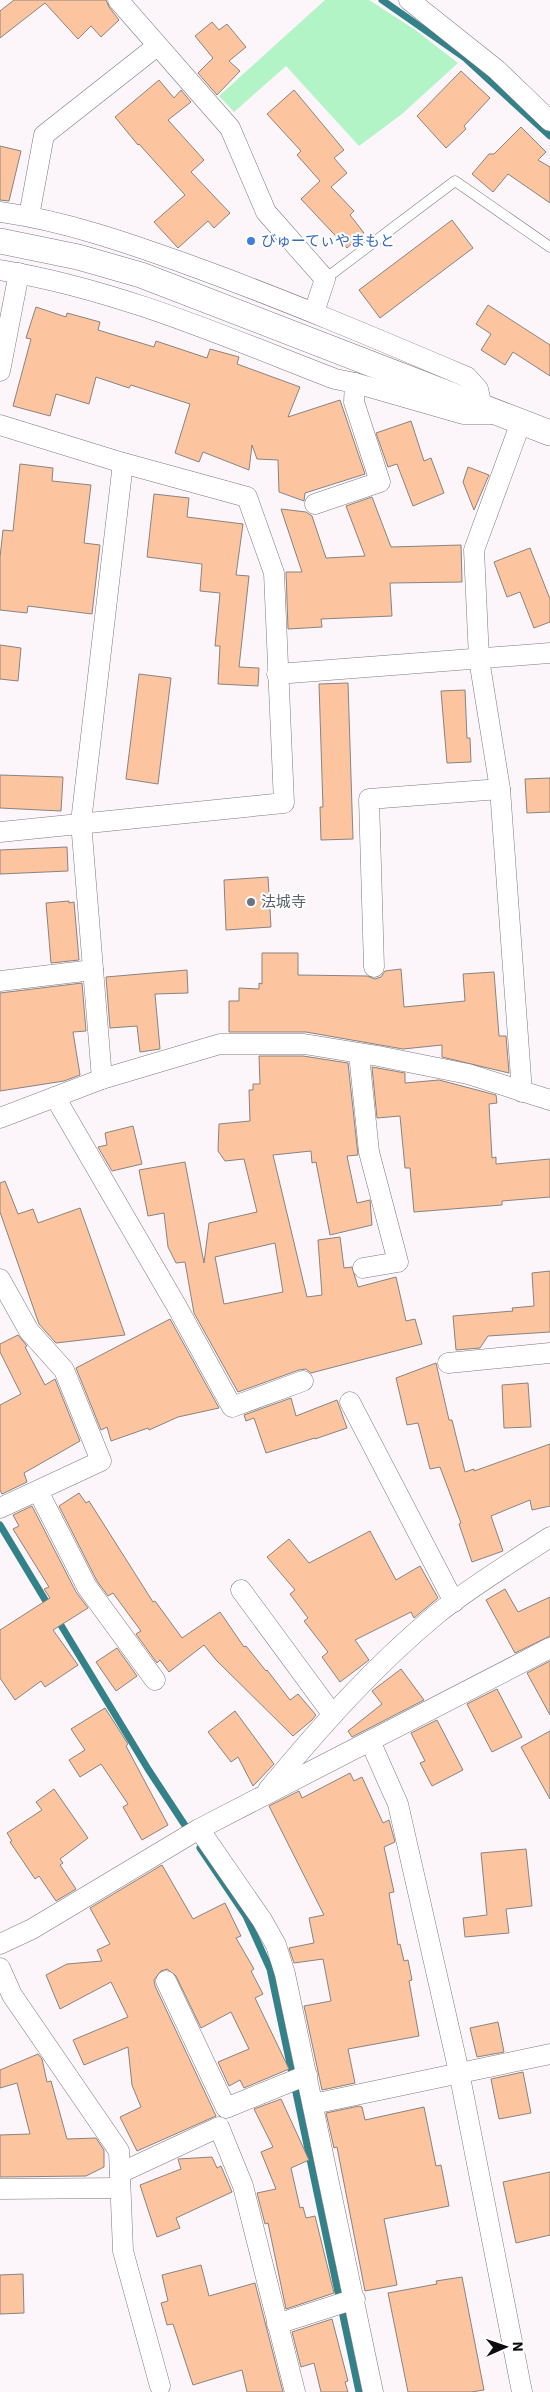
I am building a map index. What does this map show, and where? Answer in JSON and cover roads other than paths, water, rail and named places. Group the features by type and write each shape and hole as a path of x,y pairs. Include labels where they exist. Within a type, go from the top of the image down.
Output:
{"street":[{"path":"118,0 230,128 266,212 325,279 314,312"},
{"path":"409,0 497,70 550,121"},
{"path":"29,216 44,135 157,46"},
{"path":"0,212 29,216 136,246 314,312 467,377 501,414"},
{"path":"0,241 78,257 141,275 550,434"},
{"path":"0,371 9,272 75,286 147,308 335,379 463,414 501,414"},
{"path":"315,504 380,482 354,402 355,383"},
{"path":"501,414 474,550 479,659 500,789 522,1092"},
{"path":"0,425 123,463 248,497 274,573 284,803 80,822 0,832"},
{"path":"102,1078 80,822 123,463"},
{"path":"277,674 550,653"},
{"path":"374,967 369,798 500,789"},
{"path":"0,980 93,970"},
{"path":"0,1118 102,1078 220,1044 304,1044 468,1074 550,1100"},
{"path":"359,1054 369,1152 398,1262 363,1268"},
{"path":"55,1097 176,1305 232,1407 303,1381"},
{"path":"0,1279 29,1331 64,1370 100,1461 0,1508"},
{"path":"448,1363 550,1353"},
{"path":"350,1402 454,1602"},
{"path":"38,1491 87,1587 155,1680"},
{"path":"262,1797 364,1682 438,1614 550,1537"},
{"path":"241,1590 333,1715"},
{"path":"0,1944 32,1929 193,1833 550,1648"},
{"path":"370,1742 398,1804 459,2072 522,2392"},
{"path":"193,1833 262,1920 276,1945 285,1974 307,2075 373,2392"},
{"path":"0,1968 12,1995 119,2151 123,2251 160,2386"},
{"path":"166,1981 226,2108 307,2075"},
{"path":"313,2104 550,2054"},
{"path":"0,2189 120,2180 219,2127 243,2186 294,2392"},
{"path":"277,2324 355,2299"}],"lane":[{"path":"325,279 455,182 550,247"}],"waterway":[{"path":"382,0 465,58 550,136"},
{"path":"0,1525 50,1608"},
{"path":"56,1617 148,1769 190,1833"},
{"path":"200,1848 246,1916 270,1969 359,2392"}],"place":[{"name":"びゅーてぃやまもと","path":"251,241"},
{"name":"法城寺","path":"251,902"}]}
